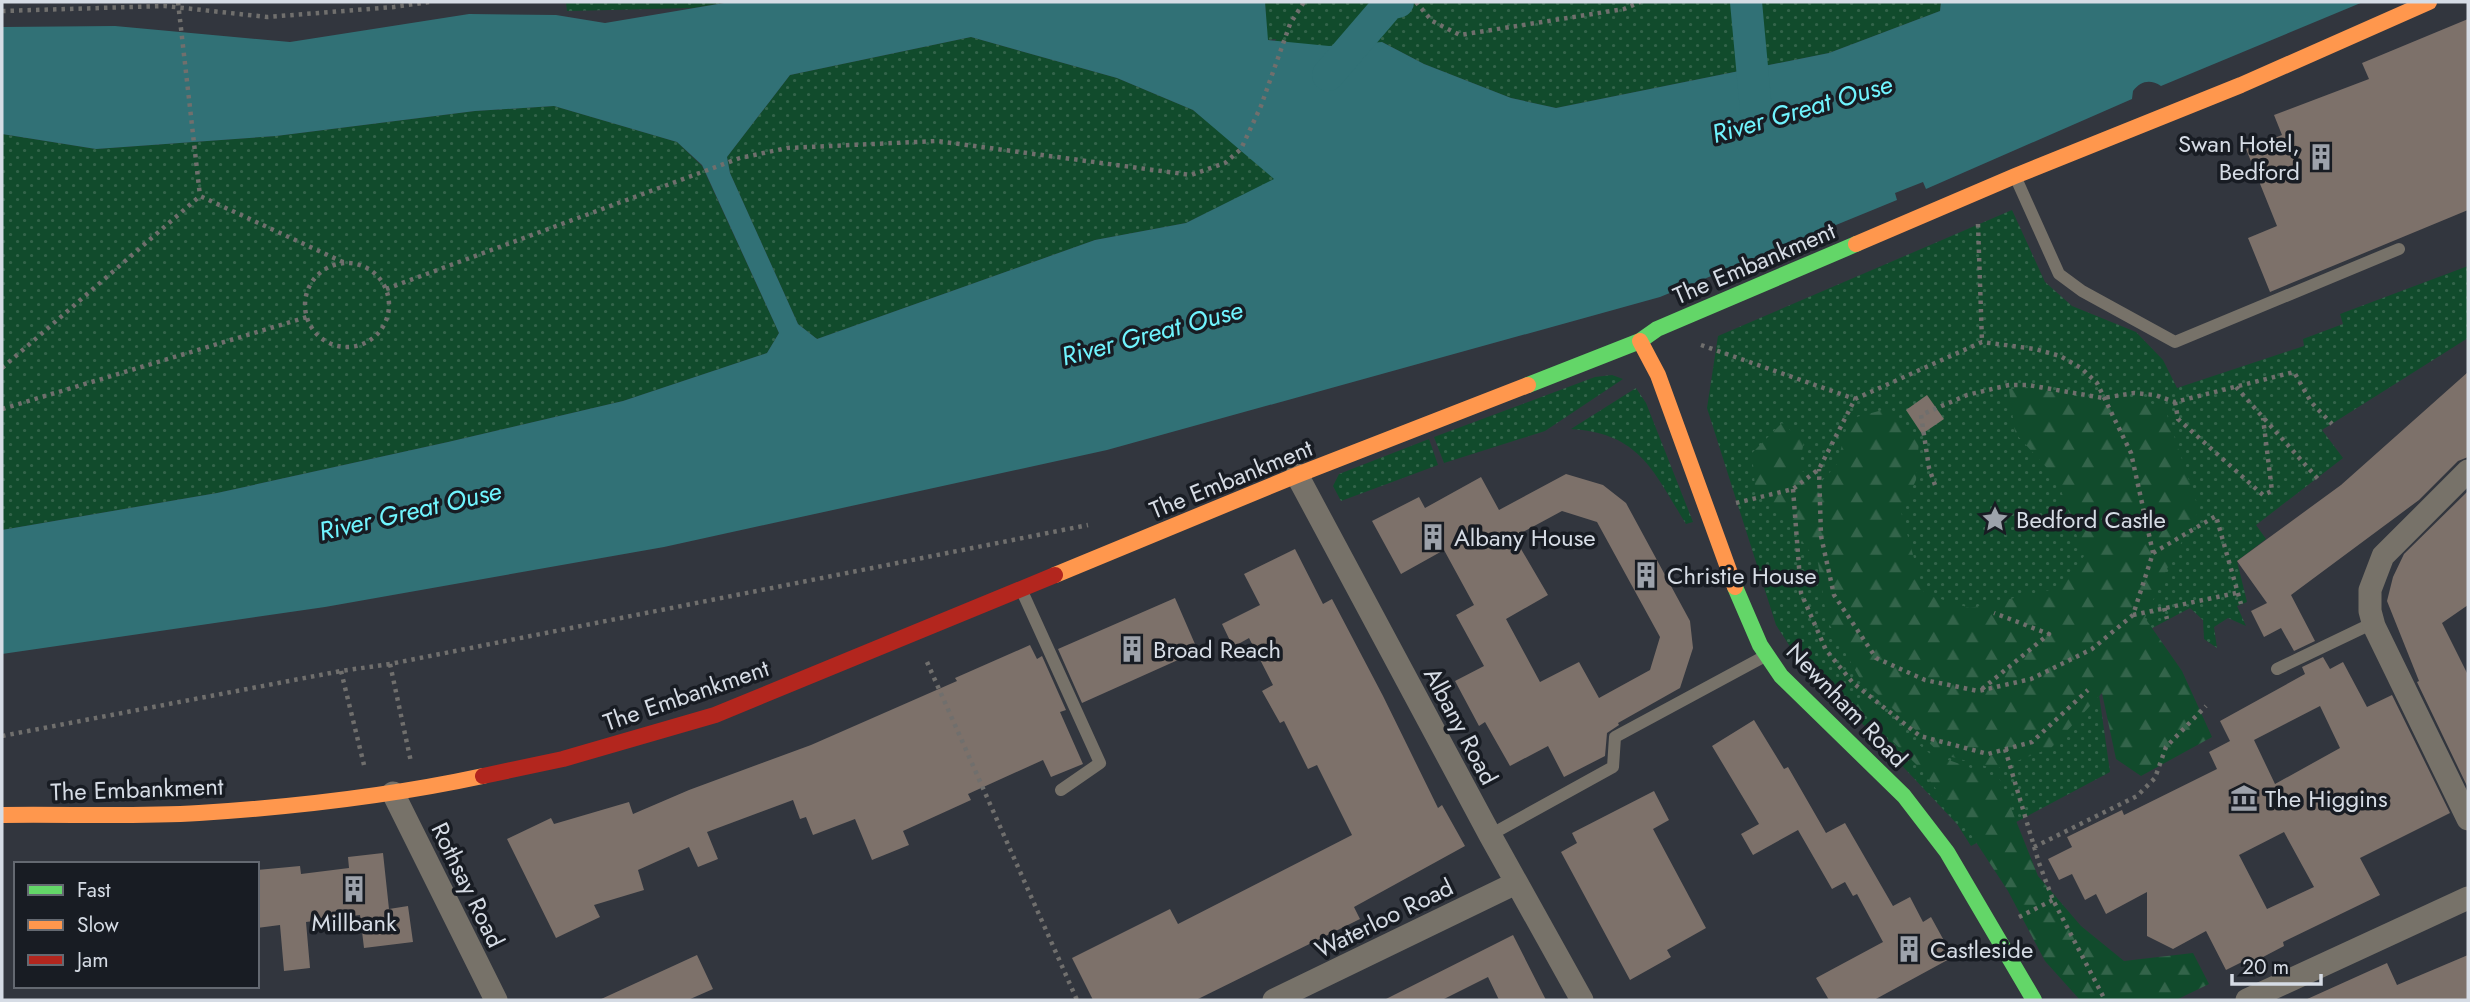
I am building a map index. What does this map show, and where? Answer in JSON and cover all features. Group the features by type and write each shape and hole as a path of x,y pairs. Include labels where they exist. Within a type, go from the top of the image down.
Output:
{"street":[{"name":"The Embankment","path":"2,815 198,813 382,795 563,759 715,715 1297,475 1640,341 1657,329 2015,176 2241,85 2429,2"},
{"name":"Newnham Road","path":"1640,341 1658,375 1743,608 1767,655 1781,676 1904,796 1947,852 2034,1000"},
{"path":"2468,471 2383,556 2370,590 2373,623 2468,819"},
{"name":"Albany Road","path":"1297,475 1516,883 1582,1000"},
{"name":"Rothsay Road","path":"382,795 496,1000"},
{"name":"Waterloo Road","path":"1274,1000 1516,883"},
{"path":"2247,1000 2465,896"}],"lane":[{"path":"2015,176 2059,274 2082,291 2175,342 2399,249"},
{"path":"1021,589 1100,763 1061,790"},
{"path":"2277,669 2373,623"},
{"path":"1490,835 1613,767 1615,737 1767,655"}],"path":[{"path":"2,11 178,4 267,17 429,2"},
{"path":"386,289 740,158 787,148 937,141 1191,175 1226,163 1241,149 1261,106 1290,24 1304,2"},
{"path":"1416,2 1432,21 1460,35 1625,9 1640,2"},
{"path":"178,4 200,196"},
{"path":"200,196 345,263 369,270 379,278 386,289 389,302 382,328 373,338 361,345 348,347 334,345 322,339 313,330 305,305 307,292 321,272 345,263"},
{"path":"2,368 200,196"},
{"path":"1967,197 1979,226 1982,342"},
{"path":"2,409 307,317"},
{"path":"1708,510 1793,489 1819,469 1855,399 1982,342 2035,349 2060,356 2081,368 2097,383 2131,453 2153,553 2133,615"},
{"path":"1697,343 1855,399"},
{"path":"1935,485 1929,468 1921,415 1967,395 2009,385 2028,385 2103,398 2134,393 2155,394 2175,402 2294,372 2311,402 2332,424"},
{"path":"2236,387 2318,479"},
{"path":"2175,402 2178,419 2263,495 2272,491 2263,418"},
{"path":"1819,469 1821,537 1833,595 1876,658 1924,680 1978,691 2031,679 2092,649 2133,615 2236,593"},
{"path":"1793,489 1801,593 1826,650 1853,682 1920,736 1988,754 2032,742 2088,690"},
{"path":"2153,553 2217,516 2241,604"},
{"path":"2,736 390,664 1101,522 1114,552"},
{"path":"2164,608 2168,619"},
{"path":"1978,691 2049,634 1994,613"},
{"path":"915,633 1077,1000"},
{"path":"390,664 417,790"},
{"path":"341,671 382,795"},
{"path":"2034,847 2137,796 2155,778 2166,747 2206,706"},
{"path":"2005,749 2053,900 2105,1000"}],"green space":[{"path":"566,2 730,2 693,8 567,11"},
{"path":"1265,2 1941,2 1940,11 1829,53 1556,108 1511,98 1424,64 1382,42 1275,179 1186,223 1095,240 817,339 798,324 730,173 727,157 790,75 971,37 1117,78 1193,110 1233,142 1276,39 1267,40"},
{"path":"554,106 677,142 702,166 779,333 767,353 623,401 448,442 217,493 2,530 2,134 96,149 276,136 475,111"},
{"path":"2012,210 2045,282 2072,306 2136,332 2163,360 2177,388 2304,346 2303,339 2343,324 2340,314 2468,266 2468,338 2322,430 2343,458 2256,525 2266,539 2237,561 2247,602 2237,606 2246,626 2228,618 2214,627 2217,648 2204,639 2203,620 2190,608 2094,659 2110,772 1971,846 1957,824 1791,648 1776,625 1707,408 1718,336"},
{"path":"1612,375 1623,379 1545,431 1444,463 1434,437 1595,377"},
{"path":"1636,388 1646,403 1693,522 1686,524 1654,472 1629,447 1614,438 1571,429"},
{"path":"2031,388 2098,400 2137,398 2165,409 2199,510 2167,569 2145,618 2182,671 2212,737 2141,776 2116,759 2102,693 2051,748 1996,769 1941,754 1859,677 1827,620 1818,563 1779,509 1755,486 1752,453 1782,423 1804,442 1798,469 1822,481 1837,464 1849,419 1890,408 1919,440 1916,480 1901,512 1924,594 1970,608 2059,588 2084,556 2057,479 2015,433 2009,389"},
{"path":"1429,439 1438,465 1341,501 1333,486 1339,474"},
{"path":"1863,698 1929,753 1999,778 2038,876 2081,926 2124,961 2193,953 2209,984 2176,1000 2080,1000 2045,961 2008,891 1970,833 1919,767 1856,706"}],"water":[{"name":"River Great Ouse","path":"730,2 1265,2 1268,40 1329,46 1382,42 1424,64 1511,98 1556,108 1829,53 1940,11 1941,2 2363,2 2161,86 2153,82 2142,83 2133,91 2132,99 1926,189 1923,182 1895,193 1897,200 1660,297 1107,450 664,547 325,607 2,654 2,530 217,493 623,401 767,353 779,333 702,165 677,142 554,106 475,111 276,136 96,149 2,134 2,27 115,26 290,42 469,14 556,15 605,23","holes":["971,37 1117,78 1193,110 1274,179 1186,223 1095,240 817,339 798,324 730,173 727,157 790,75"]}],"building":[{"name":"Swan Hotel, Bedford","path":"2468,19 2468,210 2270,292 2248,238 2277,226 2246,149 2282,135 2274,115 2369,79 2362,63"},
{"path":"2468,372 2468,457 2458,461 2419,500 2291,595 2315,641 2294,651 2281,628 2264,637 2251,611 2267,603 2237,561 2341,485"},
{"path":"1927,395 1944,419 1922,434 1906,410"},
{"path":"1566,474 1603,485 1626,503 1690,621 1693,648 1680,688 1618,723 1619,725 1607,733 1605,756 1564,777 1548,746 1510,766 1485,722 1479,726 1455,681 1484,666 1456,615 1474,605 1444,550 1401,574 1372,521 1419,497 1425,508 1481,477 1499,510","holes":["1562,511 1597,522 1660,637 1650,670 1599,698 1579,662 1540,682 1506,619 1548,595 1514,537"]},
{"path":"2468,491 2468,605 2442,623 2468,675 2468,788 2417,682 2419,681 2387,601 2393,577 2404,554"},
{"path":"1295,549 1323,604 1332,599 1438,808 1442,805 1465,846 1354,907 1360,919 1196,1000 1093,1000 1072,958 1170,909 1178,924 1352,835 1317,765 1308,769 1284,721 1280,723 1262,691 1273,685 1249,638 1233,647 1222,624 1260,605 1244,574"},
{"name":"Broad Reach","path":"1175,598 1198,651 1082,703 1058,649"},
{"path":"1030,645 1037,659 1042,656 1066,710 1060,712 1083,764 1051,777 1043,760 968,794 971,800 903,831 909,845 872,860 855,819 813,835 806,817 800,819 793,800 707,832 718,859 698,867 689,847 638,870 644,890 594,905 600,917 556,938 507,839 551,818 554,824 629,802 633,814 689,790 811,745 957,681 955,678"},
{"path":"2323,657 2330,669 2343,662 2367,707 2392,695 2450,813 2360,858 2380,895 2283,942 2284,946 2244,967 2242,962 2226,970 2206,931 2173,949 2147,936 2147,892 2106,914 2096,894 2085,900 2072,874 2059,880 2048,859 2072,847 2067,837 2122,810 2124,815 2217,769 2209,752 2230,741 2220,721 2305,674 2302,667","holes":["2320,706 2340,748 2275,784 2254,740","2284,832 2314,887 2267,909 2239,855"]},
{"path":"1754,720 1784,769 1788,767 1826,833 1845,823 1893,906 1910,897 1923,922 1931,917 1953,957 1874,1000 1829,1000 1816,978 1883,942 1857,894 1853,896 1845,882 1832,889 1798,830 1753,855 1741,834 1759,824 1712,746"},
{"path":"1654,791 1669,820 1653,829 1706,928 1667,950 1671,957 1630,980 1561,852 1577,843 1572,833"},
{"path":"383,853 389,909 408,906 413,942 364,948 360,915 306,922 310,968 284,971 280,925 259,928 259,870 300,866 301,874 349,868 348,857"},
{"path":"1513,935 1546,1000 1499,1000 1488,977 1442,1000 1384,1000"},
{"path":"697,955 713,989 688,1000 599,1000"},
{"path":"2468,955 2468,1000 2305,1000 2387,963 2397,985"}],"waterway":[{"path":"1328,75 1389,4 1398,2"},
{"name":"River Great Ouse","path":"1746,2 1756,110"}],"traffic: fast":[{"path":"1528,385 1640,341 1657,329 1856,244"},
{"path":"1735,587 1760,645 1781,676 1904,796 1947,852 2034,1000"}],"traffic: slow":[{"path":"1856,244 2015,176 2241,85 2429,2"},
{"path":"1640,341 1658,375 1735,587"},
{"path":"1055,575 1297,475 1528,385"},
{"path":"2,815 150,815 235,811 377,795 483,776"}],"traffic: jam":[{"path":"483,776 563,759 715,715 1055,575"}],"place":[{"name":"Swan Hotel, Bedford","path":"2321,157"},
{"name":"Bedford Castle","path":"1995,519"},
{"name":"Albany House","path":"1433,537"},
{"name":"Christie House","path":"1646,575"},
{"name":"Broad Reach","path":"1132,649"},
{"name":"The Higgins","path":"2244,798"},
{"name":"Millbank","path":"354,889"},
{"name":"Castleside","path":"1909,949"}]}
